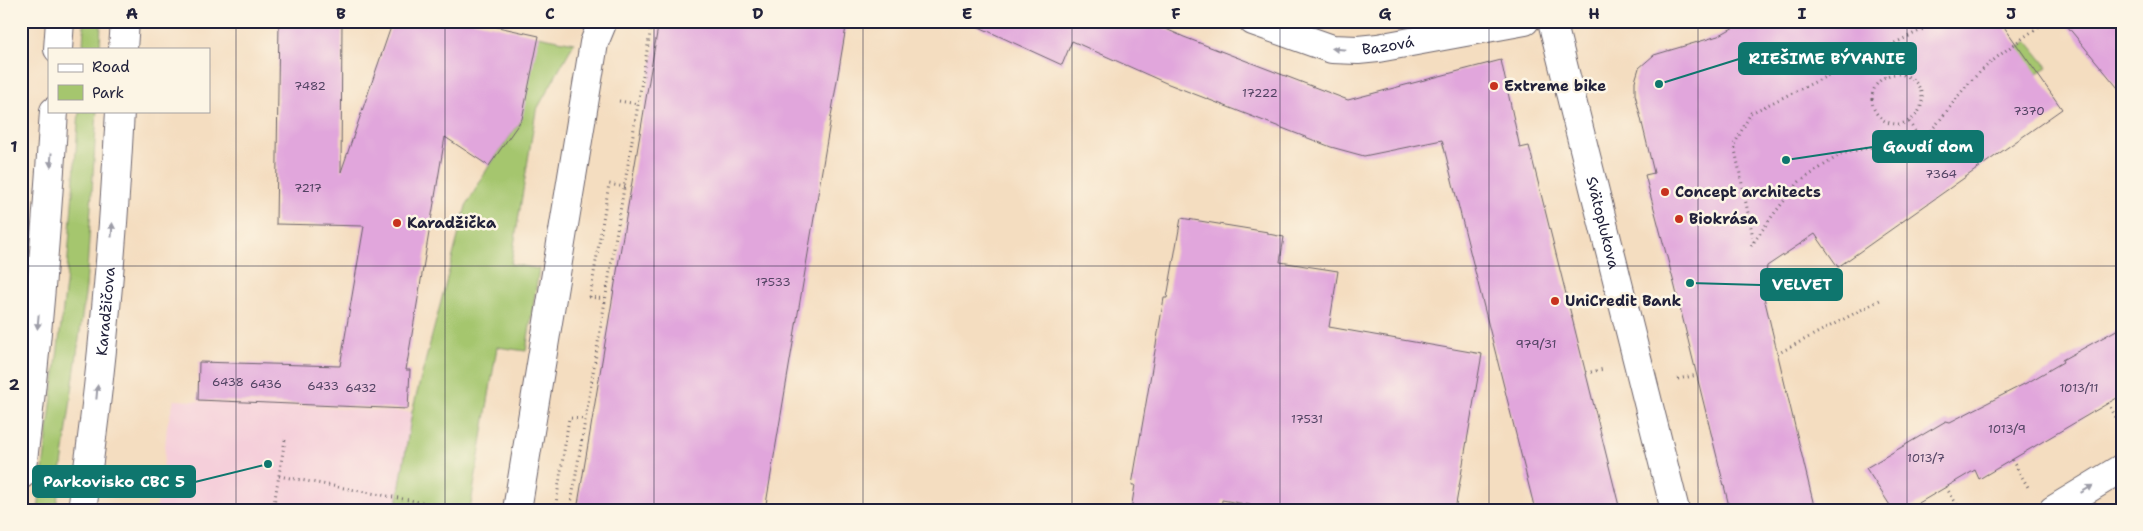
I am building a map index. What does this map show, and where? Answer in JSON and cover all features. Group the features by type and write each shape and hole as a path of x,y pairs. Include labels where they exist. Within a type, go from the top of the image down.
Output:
{"street":[{"path":"58,48 60,21"},
{"path":"123,48 125,21"},
{"path":"517,510 594,42 603,21"},
{"name":"Bazová","path":"1253,21 1332,49 1358,50 1525,21"},
{"name":"Svätoplukova","path":"1552,21 1675,510"},
{"path":"21,475 42,273 54,112"},
{"name":"Karadžičova","path":"82,510 92,440 111,240 120,112"},
{"path":"2053,510 2122,468"}],"path":[{"path":"570,510 652,21"},
{"path":"1754,242 1734,145 1750,113 1940,21"},
{"path":"1751,246 1772,214 1799,182 1841,154 1876,146 1921,140 1936,128 1970,83 1998,55 2047,21"},
{"path":"1872,54 1885,77"},
{"path":"1900,73 1917,82 1923,95 1920,112 1909,122 1895,124 1883,120 1875,112 1872,102 1876,85 1885,77 1900,73"},
{"path":"623,102 638,104"},
{"path":"1909,122 1921,140"},
{"path":"606,299 590,297 609,184 625,187"},
{"path":"1777,354 1880,300"},
{"path":"1586,373 1612,368"},
{"path":"1670,381 1697,374"},
{"path":"2108,403 2122,428"},
{"path":"555,510 569,418 585,420"},
{"path":"273,510 285,440"},
{"path":"2012,460 2030,490"},
{"path":"279,476 463,510"},
{"path":"1946,487 1960,510"}],"shaded area":[{"path":"174,400 412,412 396,510 156,510 167,426"}],"green space":[{"path":"84,21 101,21 100,48 83,48"},
{"path":"538,36 574,43 536,111 511,264 539,269 526,351 497,347 470,510 396,510 412,412 466,206 489,166 517,126 519,126"},
{"path":"2027,41 2048,67 1986,104 1974,82"},
{"path":"79,112 97,112 86,287 56,510 38,510 66,284"}],"building":[{"path":"279,21 342,21 341,172 393,21 471,21 539,36 522,119 489,166 445,137 406,370 410,370 408,409 198,400 199,362 340,366 364,226 276,224"},
{"path":"659,21 847,21 765,510 577,510"},
{"path":"966,21 1148,21 1184,37 1348,100 1501,60 1520,148 1529,146 1620,510 1535,510 1442,140 1364,156 1331,147 1166,83 1072,41 1062,65"},
{"path":"1745,21 2000,21 2062,109 1838,267 1815,234 1767,266 1763,293 1815,510 1730,510 1674,283 1645,175 1654,173 1635,94 1635,81 1639,68 1654,55 1718,36"},
{"path":"2063,21 2122,21 2122,93"},
{"path":"1181,218 1268,232 1268,234 1284,237 1280,262 1338,271 1329,327 1482,354 1455,510 1279,510 1222,500 1221,510 1131,510 1135,485 1132,485 1164,298 1167,298"},
{"path":"2122,327 2122,395 1979,479 1975,470 1907,510 1893,510 1866,468 1946,421 1950,422 2032,380 2063,362 2062,360"}],"place":[{"name":"RIEŠIME BÝVANIE","path":"1659,84"},
{"name":"Extreme bike","path":"1494,86"},
{"name":"Gaudí dom","path":"1786,160"},
{"name":"Concept architects","path":"1665,192"},
{"name":"Biokrása","path":"1679,219"},
{"name":"Karadžička","path":"397,223"},
{"name":"VELVET","path":"1690,283"},
{"name":"UniCredit Bank","path":"1555,301"},
{"name":"Parkovisko CBC 5","path":"268,464"}]}
